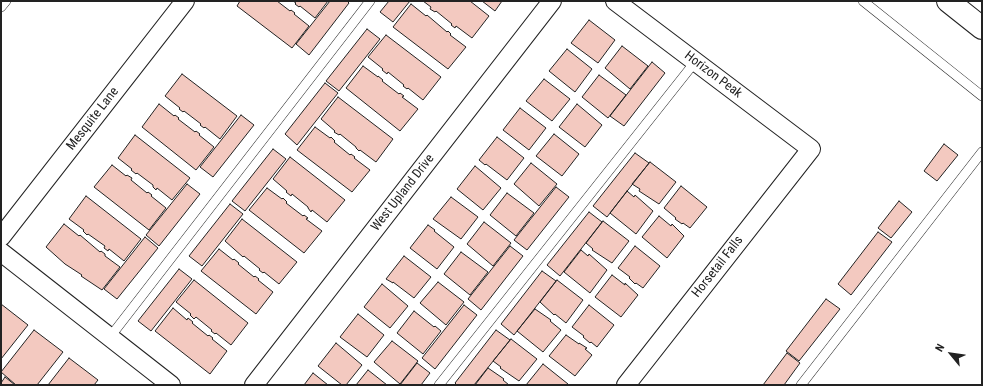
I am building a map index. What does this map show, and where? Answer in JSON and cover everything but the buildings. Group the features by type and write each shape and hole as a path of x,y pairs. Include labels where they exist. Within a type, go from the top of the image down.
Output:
{"street":[{"name":"Mesquite Lane","path":"1,237 185,1"},
{"name":"West Upland Drive","path":"254,385 552,1"},
{"name":"Horizon Peak","path":"615,1 811,149"},
{"path":"948,1 982,28"},
{"name":"Horsetail Falls","path":"626,385 811,149"},
{"path":"1,252 171,385"}],"lane":[{"path":"1,7 6,1"},
{"path":"110,338 370,1"},
{"path":"863,1 982,96"},
{"path":"439,385 695,62"},
{"path":"800,385 982,152"}]}
